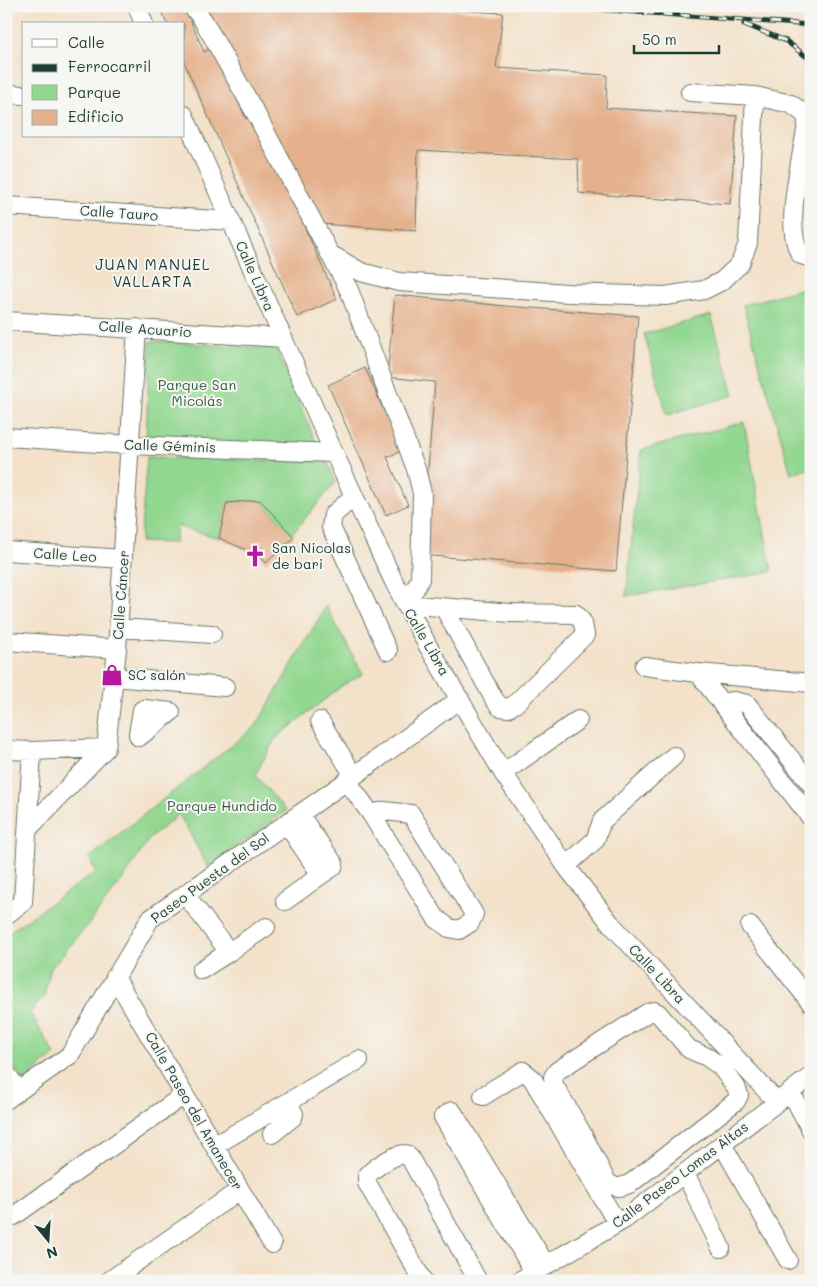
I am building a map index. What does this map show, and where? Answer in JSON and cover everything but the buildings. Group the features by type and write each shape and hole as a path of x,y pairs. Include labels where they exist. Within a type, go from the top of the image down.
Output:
{"street":[{"path":"137,6 143,22"},
{"path":"192,6 203,20 256,114 352,299 416,469 422,493 420,579 415,589 403,601"},
{"path":"690,92 755,96 791,104 806,115 807,123 794,197 794,228 797,249 801,255 811,258"},
{"path":"6,94 22,95"},
{"path":"330,254 361,272 398,282 568,293 665,296 704,290 722,281 740,264 748,243 755,96"},
{"name":"Calle Libra","path":"185,117 334,453 403,601 503,773 566,866 611,924 705,1027 784,1097 811,1130"},
{"name":"Calle Tauro","path":"6,206 231,221"},
{"name":"Calle Acuario","path":"6,321 283,338"},
{"name":"Calle Cáncer","path":"107,741 119,628 137,328"},
{"name":"Calle Géminis","path":"6,437 130,445 334,453"},
{"path":"354,496 332,515 331,527 388,651"},
{"name":"Calle Leo","path":"6,551 123,559"},
{"path":"403,601 444,608 511,613 576,614 583,623 585,635 515,704 508,708 500,707 444,608"},
{"path":"119,628 212,634"},
{"path":"6,641 117,648"},
{"path":"644,666 811,683"},
{"path":"698,673 811,818"},
{"path":"114,677 225,686"},
{"name":"Paseo Puesta del Sol","path":"11,1094 70,1055 150,919 460,699"},
{"path":"721,703 734,700 747,704 811,784"},
{"path":"503,773 578,720"},
{"path":"320,721 371,814 436,918 449,928 459,930 470,923 474,914 411,814 384,812 371,814"},
{"path":"6,750 32,751 107,741 139,730"},
{"path":"28,828 107,741"},
{"path":"6,915 23,902 32,751"},
{"path":"566,866 595,840 602,821 674,756"},
{"path":"286,901 333,867 334,864 293,819"},
{"path":"185,894 228,952"},
{"path":"750,926 811,1003"},
{"path":"201,970 266,927"},
{"name":"Calle Paseo del Amanecer","path":"115,977 272,1244"},
{"path":"654,1011 658,1013 685,1044 720,1066 736,1087 739,1095 736,1101 631,1183 622,1188 613,1186 607,1182 582,1133 554,1085 552,1077 557,1071 654,1011"},
{"path":"685,1044 705,1027"},
{"path":"214,1146 359,1060"},
{"path":"484,1096 523,1072 532,1078 617,1223"},
{"path":"6,1073 11,1094"},
{"name":"Calle Paseo Lomas Altas","path":"533,1273 617,1223 811,1076"},
{"path":"6,1216 14,1216 184,1095"},
{"path":"272,1134 293,1117 294,1114 288,1103"},
{"path":"452,1111 533,1273 443,1117 452,1111"},
{"path":"722,1144 788,1260"},
{"path":"424,1281 367,1183 367,1176 371,1171 400,1154 406,1154 410,1158 478,1281"},
{"path":"685,1173 721,1248"},
{"path":"109,1281 240,1190"}],"green space":[{"path":"811,286 811,468 791,474 743,305"},
{"path":"711,315 734,395 667,415 644,334"},
{"name":"Parque San Micolás","path":"150,341 276,349 318,447 146,441"},
{"path":"744,422 772,572 626,596 641,450"},
{"path":"147,457 327,462 336,482 292,534 260,500 227,503 219,538 177,526 175,543 140,542"},
{"name":"Parque Hundido","path":"326,606 363,674 343,685 275,739 255,775 286,811 208,867 179,814 149,839 128,872 87,926 50,969 44,996 30,1013 55,1055 23,1081 6,1056 6,934 96,872 89,858 256,726"}],"railway":[{"path":"555,6 811,25"},
{"path":"744,24 786,41 811,60"}],"place":[{"name":"San Nicolas de bari","path":"255,556"},
{"name":"SC salón","path":"112,675"}],"district":[{"name":"JUAN MANUEL VALLARTA","path":"153,274"}]}
